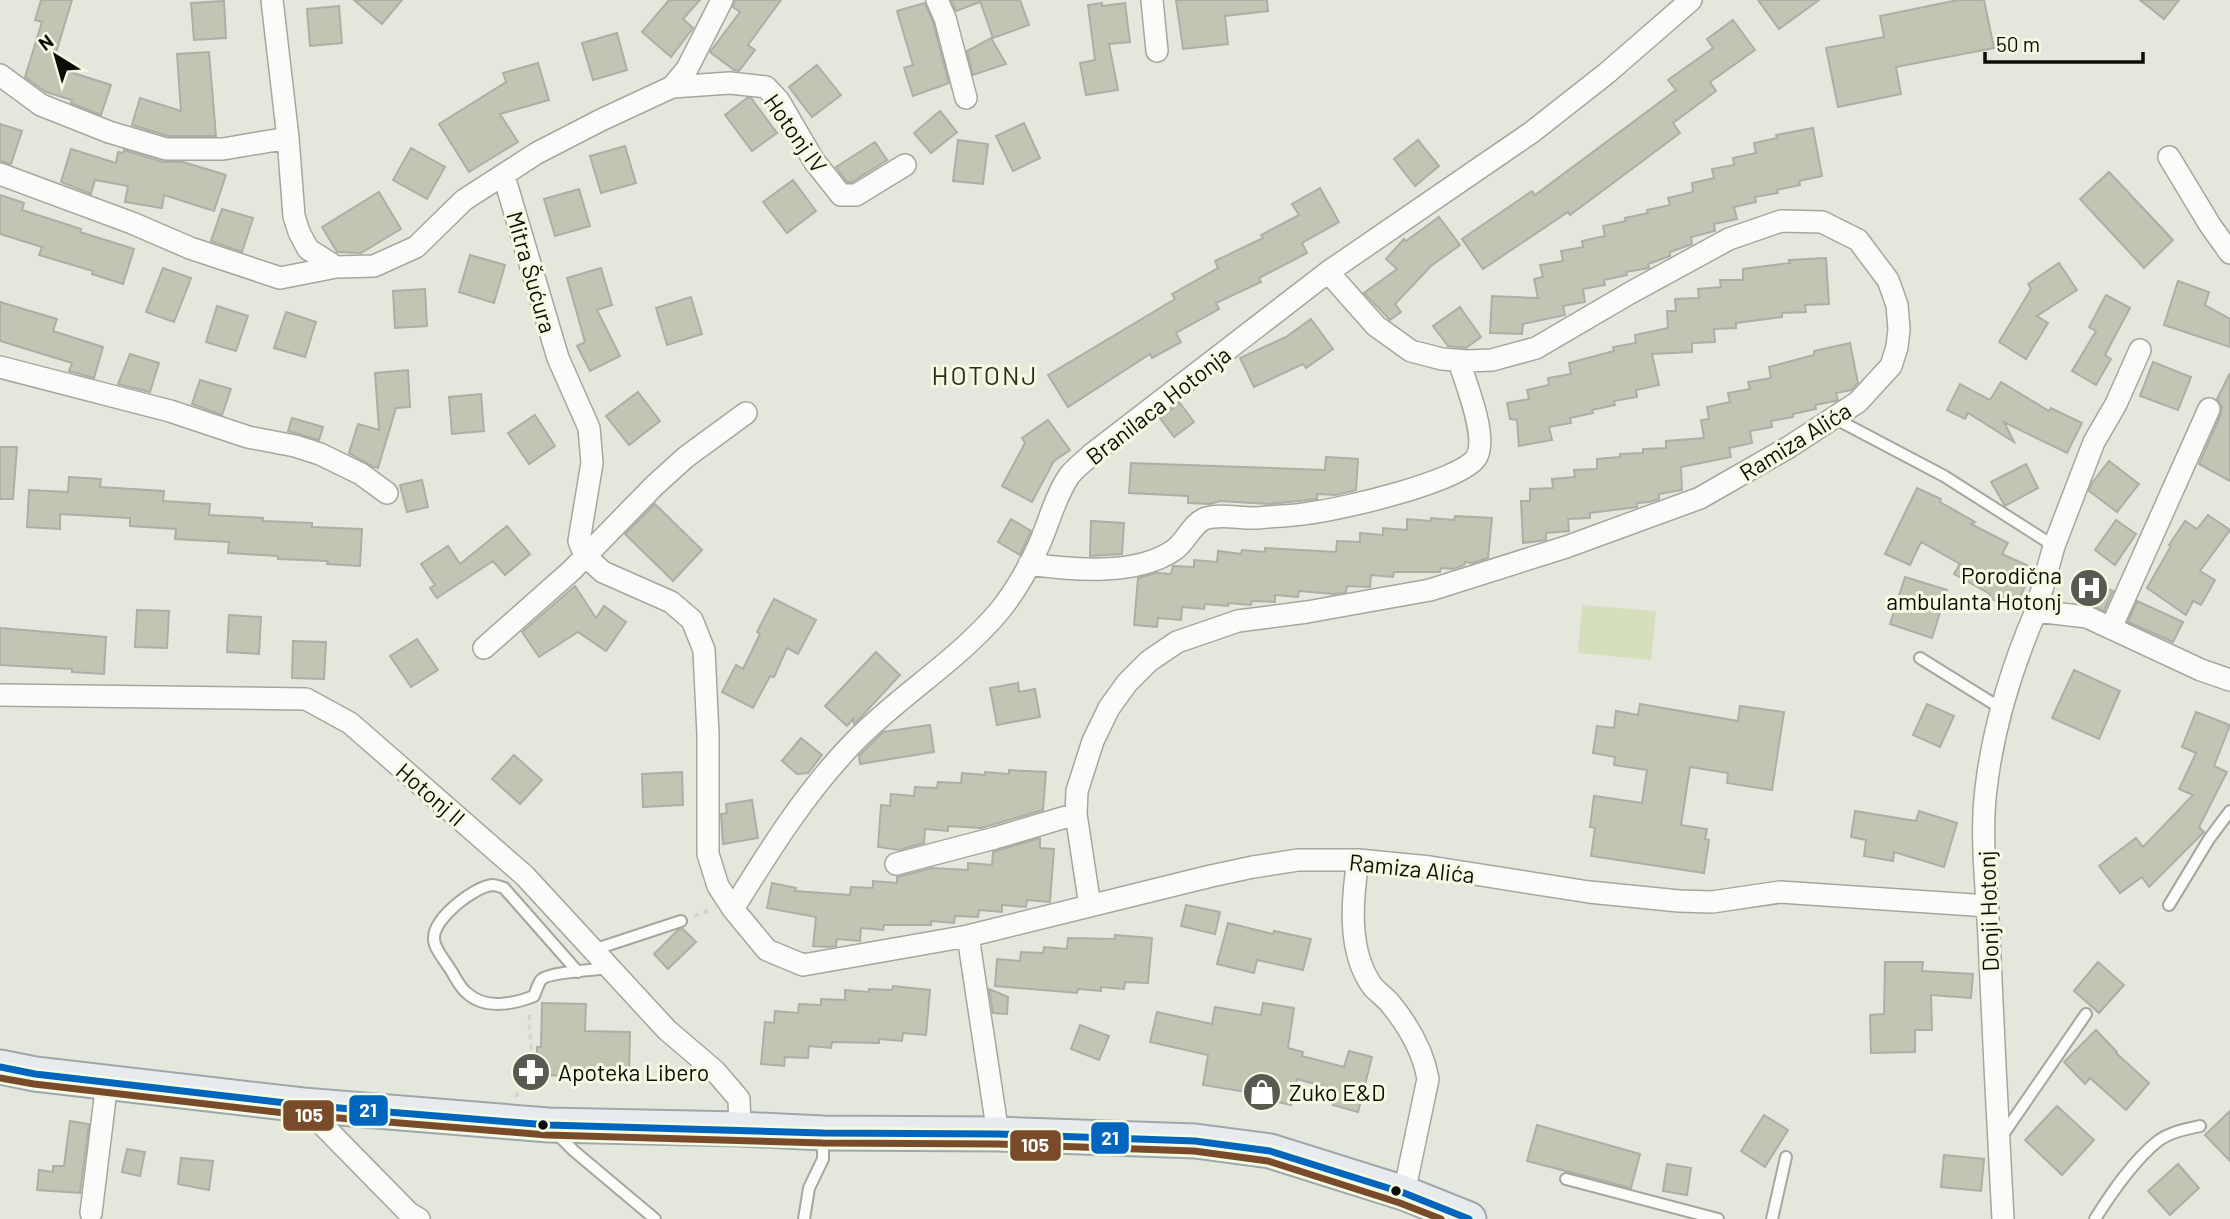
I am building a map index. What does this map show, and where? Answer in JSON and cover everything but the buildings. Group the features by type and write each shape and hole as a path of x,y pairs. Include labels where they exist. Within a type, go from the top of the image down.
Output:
{"main road":[{"path":"0,1067 35,1074 303,1105 548,1125 823,1133 998,1134 1195,1141 1270,1151 1405,1193 1469,1219"}],"street":[{"path":"272,0 294,216 308,249 336,267"},
{"name":"Hotonj IV","path":"672,87 687,69 722,0"},
{"path":"937,0 945,18 966,98"},
{"path":"1152,0 1157,51"},
{"name":"Branilaca Hotonja","path":"730,906 813,790 854,742 900,699 982,631 1014,593 1038,547 1057,498 1070,475 1092,454 1328,272 1532,132 1607,73 1691,0"},
{"path":"0,75 41,105 109,132 166,149 223,149 288,138"},
{"name":"Hotonj IV","path":"504,176 537,153 672,87 730,83 766,87 779,101 814,161 841,195 856,195 905,165"},
{"path":"2169,157 2230,253"},
{"name":"Mitra Šućura","path":"0,174 132,223 190,248 280,278 336,267 374,266 416,247 464,200 504,176 558,358 589,428 592,463 579,541 585,556"},
{"name":"Ramiza Alića","path":"1090,906 1076,814 1077,791 1093,741 1110,708 1127,683 1149,661 1177,642 1238,621 1307,612 1430,590 1566,547 1700,498 1789,447 1858,402 1891,366 1898,347 1897,305 1888,280 1858,240 1822,222 1781,221 1729,239 1536,348 1492,360 1458,360 1411,351 1376,326 1328,272"},
{"name":"Donji Hotonj","path":"2003,1219 1988,906 1985,793 1990,760 2012,675 2036,611 2054,546 2094,442 2116,404 2140,350"},
{"path":"1029,564 1074,570 1121,567 1158,559 1177,548 1204,519 1250,519 1312,513 1398,493 1452,476 1478,456 1480,435 1458,360"},
{"path":"0,367 170,411 248,437 320,454 361,474 387,493"},
{"path":"2111,628 2209,410"},
{"path":"484,648 585,556 686,457 746,413"},
{"path":"585,556 603,572 671,601 692,620 704,650 708,735 708,854 718,886 730,906"},
{"path":"2036,611 2087,617 2201,670 2230,680"},
{"name":"Hotonj II","path":"0,695 306,699 350,723 525,876 667,1030 715,1070 739,1098 740,1129"},
{"path":"896,864 1076,814"},
{"name":"Ramiza Alića","path":"730,906 767,950 803,965 968,936 1253,867 1298,860 1358,860 1430,867 1589,892 1679,901 1712,902 1780,892 1988,906"},
{"path":"1358,860 1352,906 1355,941 1364,971 1409,1030 1425,1063 1428,1079 1405,1193"},
{"path":"968,936 998,1134"},
{"path":"90,1213 107,1082"},
{"path":"303,1105 409,1213 419,1219"}],"lane":[{"path":"1833,418 1944,476 2054,546"},
{"path":"1920,658 2002,709"},
{"path":"2169,905 2208,839 2230,811"},
{"path":"578,972 504,888 495,885 475,891 455,905 440,922 434,937 438,952 467,993 487,1003 516,1003 534,996 544,978 610,968"},
{"path":"593,950 681,921"},
{"path":"1999,1141 2085,1014"},
{"path":"548,1125 574,1151 655,1219"},
{"path":"2095,1219 2136,1163 2160,1140 2200,1126"},
{"path":"804,1219 809,1188 823,1159 823,1133"},
{"path":"1772,1219 1786,1157"},
{"path":"1566,1179 1718,1219"}],"path":[{"path":"681,921 730,906"},
{"path":"509,1122 515,1097 529,1066 531,1048 528,1030 534,996"}],"green space":[{"path":"1582,605 1656,611 1651,660 1578,653"}],"transit line":[{"name":"21","path":"0,1067 35,1074 303,1105 548,1125 823,1133 998,1134 1195,1141 1270,1151 1404,1193 1469,1219"},
{"name":"105","path":"0,1078 302,1115 547,1135 823,1143 998,1144 1194,1151 1268,1161 1400,1203 1441,1219"}],"place":[{"name":"Porodična ambulanta Hotonj","path":"2089,588"},
{"name":"Apoteka Libero","path":"531,1072"},
{"name":"Zuko E&D","path":"1262,1092"}],"district":[{"name":"HOTONJ","path":"985,374"}]}
